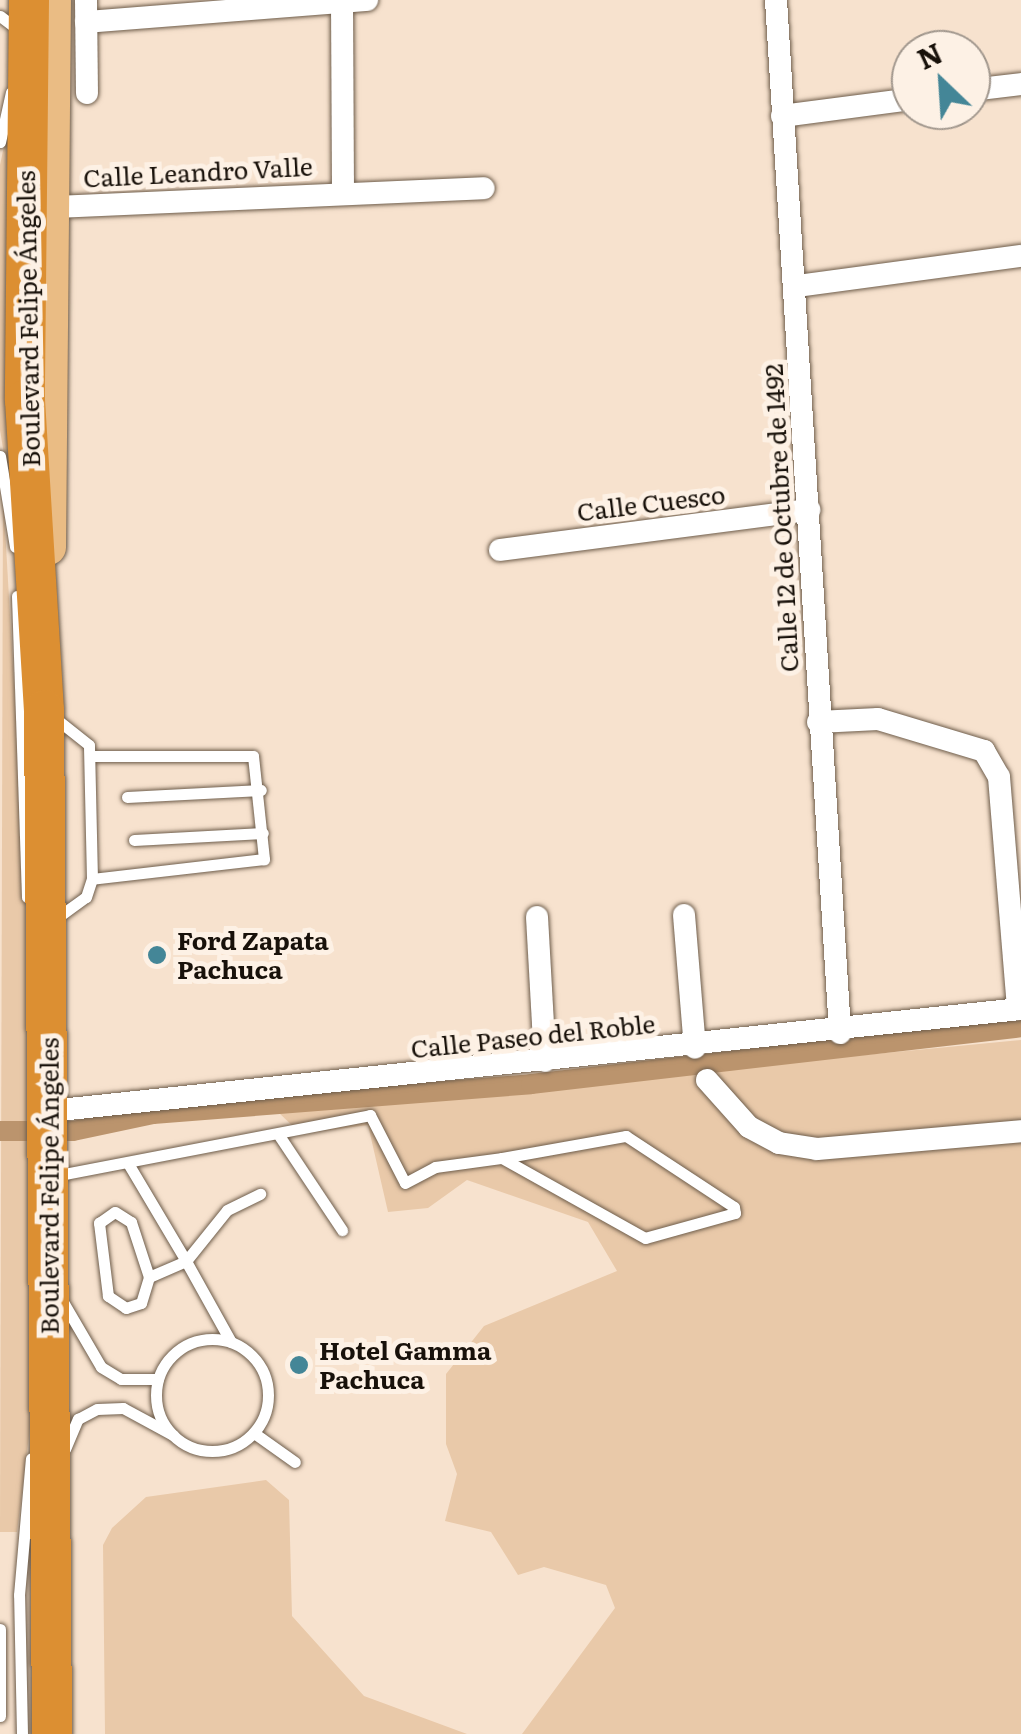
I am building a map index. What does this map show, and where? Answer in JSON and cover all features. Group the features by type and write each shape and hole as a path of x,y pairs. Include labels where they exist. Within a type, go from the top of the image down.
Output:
{"highway":[{"path":"13,153 45,0"},
{"name":"Boulevard Felipe Ángeles","path":"20,13 13,153 44,710 48,1734"}],"main road":[{"name":"Boulevard Felipe Ángeles","path":"41,638 56,208 53,0"}],"street":[{"path":"87,92 86,11 367,0"},
{"name":"Calle 12 de Octubre de 1492","path":"776,0 798,286 818,722 840,1033"},
{"path":"342,2 344,192"},
{"path":"991,88 1021,84"},
{"path":"782,116 891,101"},
{"name":"Calle Leandro Valle","path":"56,208 484,188"},
{"path":"798,286 1021,256"},
{"name":"Calle Cuesco","path":"500,550 809,510"},
{"path":"818,722 878,719 957,735 984,751 999,777 1014,870 1020,1009"},
{"path":"684,915 696,1048"},
{"path":"536,917 545,1061"},
{"name":"Calle Paseo del Roble","path":"46,1138 545,1061 840,1033 1020,1009"},
{"path":"708,1080 749,1127 780,1143 817,1149 1021,1131"}],"lane":[{"path":"12,0 20,13 12,86 16,555 46,1138 42,1393 48,1734"},
{"path":"0,16 20,13"},
{"path":"12,86 13,153"},
{"path":"0,456 16,555"},
{"path":"44,710 81,736 90,756 92,879 86,897 47,926"},
{"path":"90,756 245,753 260,762 263,833 256,866 92,879"},
{"path":"127,796 261,790"},
{"path":"134,840 263,833"},
{"path":"46,1138 129,1165 280,1137 302,1123 370,1115 405,1183 435,1167 626,1136 735,1213 645,1238 502,1158"},
{"path":"280,1137 342,1230"},
{"path":"50,1490 78,1419 97,1409 122,1408 174,1436 221,1450 254,1432 267,1380 231,1342 129,1165"},
{"path":"149,1277 131,1222 106,1213 114,1305 140,1303 149,1277 186,1261 226,1210 260,1194"},
{"path":"49,1288 70,1303 101,1367 121,1379 158,1379"},
{"path":"174,1436 160,1416 158,1379 179,1350 231,1342"},
{"path":"22,1734 19,1596 42,1393"},
{"path":"254,1432 294,1462"},
{"path":"0,1628 0,1716"}],"shaded area":[{"path":"10,118 11,497 0,430 0,165"},
{"path":"3,494 29,944 36,1379 17,1532 0,1532"},
{"path":"1021,1040 1021,1734 522,1734 615,1608 606,1585 544,1567 518,1575 491,1532 445,1521 457,1474 446,1444 446,1374 484,1326 617,1271 588,1222 467,1180 428,1208 388,1212 368,1125 301,1134 277,1111"},
{"path":"266,1480 289,1500 292,1616 364,1696 467,1734 105,1734 103,1545 112,1528 146,1497"}],"waterway":[{"path":"0,1131 73,1131 153,1114 531,1084 1021,1027"}],"place":[{"name":"Ford Zapata Pachuca","path":"157,955"},
{"name":"Hotel Gamma Pachuca","path":"299,1365"}]}
